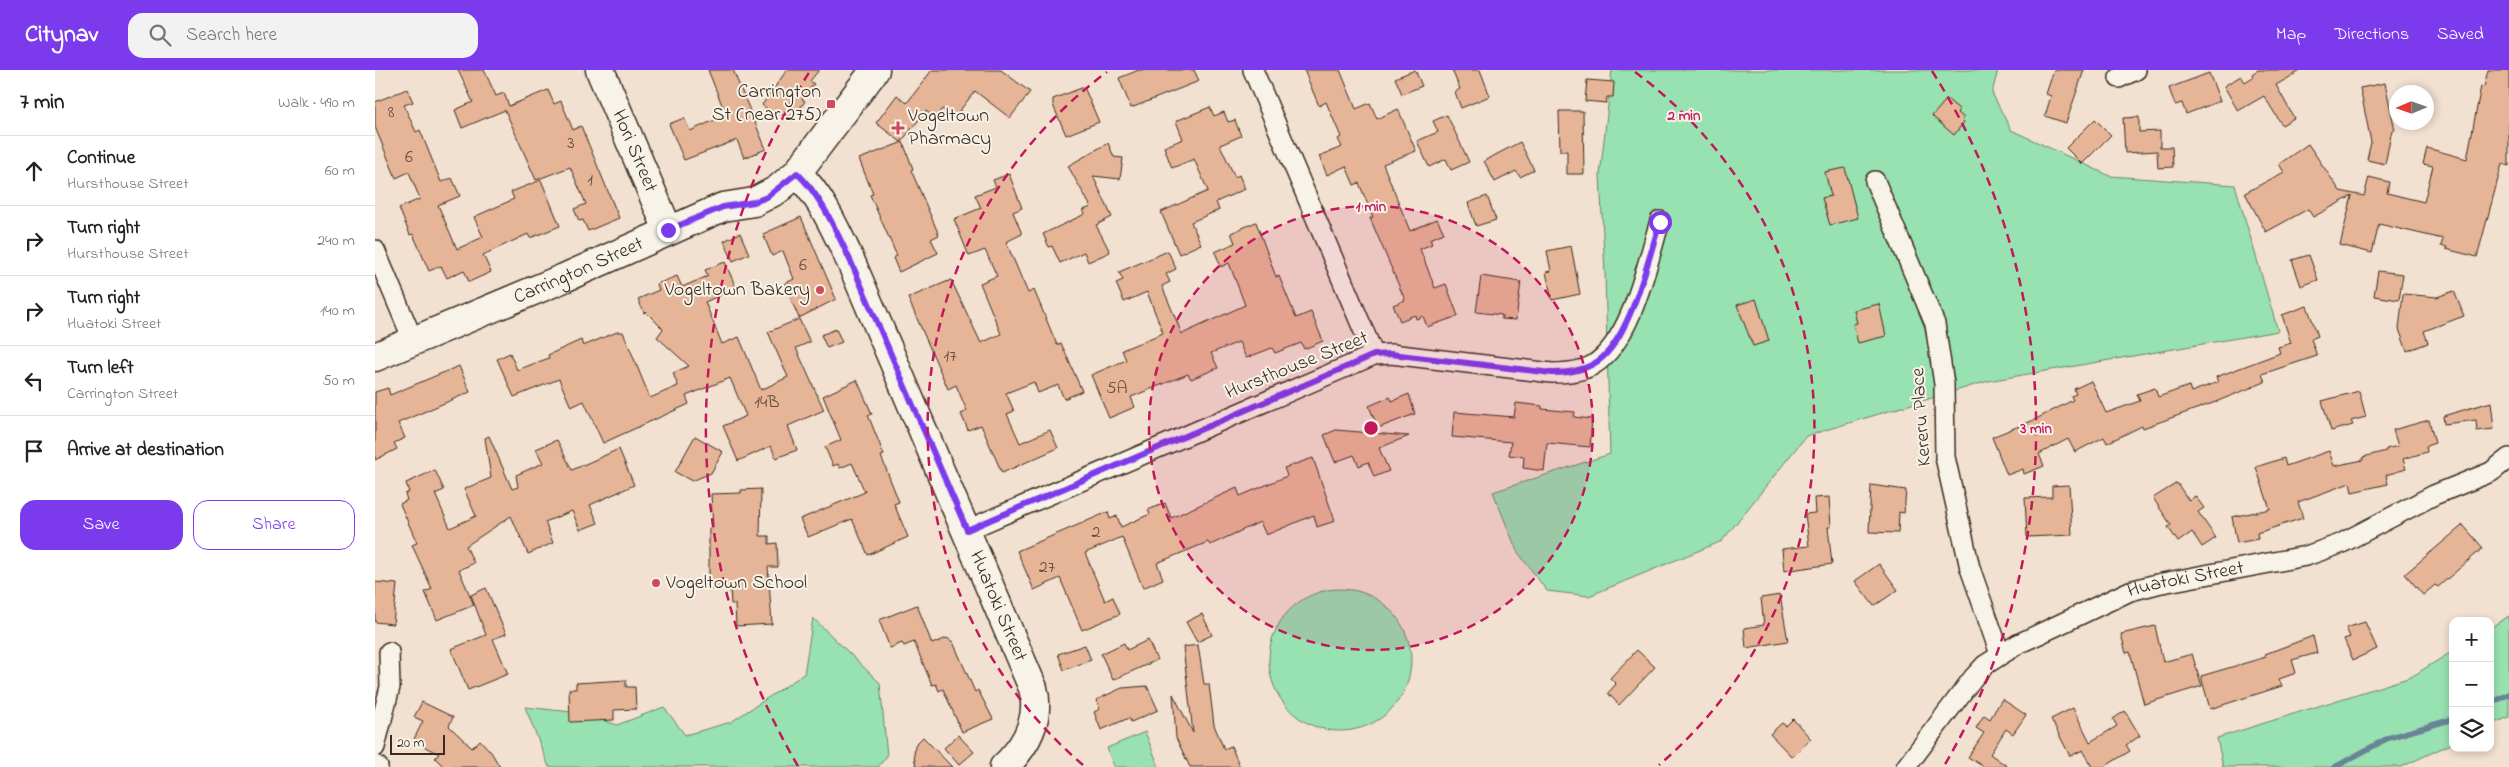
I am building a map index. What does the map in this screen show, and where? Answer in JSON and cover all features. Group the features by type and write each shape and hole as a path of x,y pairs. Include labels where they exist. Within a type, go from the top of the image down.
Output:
{"main road":[{"name":"Hori Street","path":"600,70 668,230"},
{"name":"Carrington Street","path":"375,357 564,278 723,207 754,202 767,197 797,173 875,70"},
{"name":"Huatoki Street","path":"797,173 809,184 822,205 851,262 967,530 1034,691 1035,708 1029,737 1017,755 1004,767"}],"street":[{"path":"1253,70 1374,355"},
{"path":"2119,78 2136,70"},
{"name":"Kereru Place","path":"1875,181 1935,324 1944,384 1945,458 1970,568 2000,654"},
{"name":"Hursthouse Street","path":"967,530 1374,355 1391,354 1552,373 1565,373 1591,366 1612,347 1621,332 1634,303 1660,222"},
{"path":"375,250 413,340"},
{"name":"Huatoki Street","path":"1906,767 1973,678 2000,654 2101,604 2130,592 2157,584 2306,556 2340,544 2434,495 2491,472 2509,458"},
{"path":"375,747 390,687 389,652"}],"green space":[{"path":"1612,70 1998,70 1992,93 2011,130 2110,176 2235,185 2278,331 1988,381 1806,436 1722,541 1589,596 1547,591 1517,551 1493,492 1610,454 1600,175"},
{"path":"1340,589 1367,595 1379,601 1390,610 1399,621 1405,633 1411,660 1405,687 1399,699 1390,710 1379,719 1367,725 1340,731 1313,725 1301,719 1290,710 1281,699 1275,687 1269,660 1275,633 1281,621 1290,610 1301,601 1313,595"},
{"path":"2509,616 2509,717 2494,723 2494,662 2494,625"},
{"path":"813,618 880,683 887,756 878,767 549,767 525,707 582,713 617,725 664,707 685,735 731,722 804,674"},
{"path":"2449,653 2449,745 2401,767 2223,767 2217,738 2411,677"},
{"path":"1145,732 1159,767 1114,767 1107,748"}],"building":[{"path":"458,70 484,70 496,96 504,93 509,106 548,90 554,104 561,101 573,130 581,126 619,218 588,231 583,220 579,221 574,209 586,204 570,167 536,180 505,110 462,128 455,110 473,102"},
{"path":"708,70 733,70 766,149 744,158 737,140 684,160 669,124 684,118 690,131 726,115"},
{"path":"787,70 819,70 810,81 814,84 802,99 805,101 791,121 777,111 775,115 762,105"},
{"path":"932,70 1001,70 1030,92 1010,118 975,91 954,118 942,109 935,118 926,111 901,142 876,123 897,95 907,103"},
{"path":"1139,70 1194,70 1199,81 1131,108 1119,78"},
{"path":"1304,70 1340,70 1356,109 1370,103 1377,119 1398,109 1416,151 1383,164 1410,231 1437,219 1444,233 1430,239 1432,244 1420,249 1435,288 1446,284 1458,316 1427,327 1423,316 1416,319 1415,315 1400,321 1393,305 1405,300 1370,218 1373,217 1359,183 1354,185 1346,166 1327,175 1319,156 1342,147 1338,139 1341,137 1326,102 1319,106"},
{"path":"1415,70 1422,86 1402,94 1395,78"},
{"path":"1452,70 1480,70 1490,96 1461,108 1455,92 1460,89"},
{"path":"2054,70 2084,70 2066,123 2045,116 2051,96 2046,94"},
{"path":"2258,70 2302,70 2276,85 2294,118 2282,125 2264,96 2238,111 2224,86 2241,76 2245,82 2253,77 2252,74"},
{"path":"2488,70 2509,70 2509,166 2502,164 2477,257 2446,249 2447,247 2441,246 2443,239 2379,224 2372,253 2340,245 2352,196 2313,217 2308,209 2266,232 2245,193 2284,172 2279,164 2308,144 2340,191 2364,196 2369,177 2389,182 2387,193 2424,202 2433,166 2423,164 2427,148 2467,159 2481,86 2484,87"},
{"path":"2209,73 2220,101 2186,114 2182,103 2175,105 2169,88"},
{"path":"1587,80 1614,82 1613,97 1607,97 1606,103 1585,101"},
{"path":"2385,83 2389,102 2389,130 2392,130 2385,164 2367,160 2371,142 2360,88"},
{"path":"1084,87 1099,122 1066,135 1053,105 1053,99"},
{"path":"407,89 413,102 404,105 416,132 420,130 441,182 452,178 460,196 438,205 457,249 483,237 474,217 514,199 511,192 541,180 560,226 530,238 528,234 483,255 491,272 469,282 464,270 447,278 441,266 429,271 413,234 410,235 399,208 420,199 409,172 396,178 375,127 375,102"},
{"path":"1947,99 1960,110 1957,112 1964,118 1962,120 1964,122 1954,135 1932,116"},
{"path":"1210,107 1214,116 1224,112 1228,122 1235,120 1241,136 1220,145 1235,177 1239,175 1245,189 1216,202 1219,210 1191,222 1201,244 1179,254 1161,212 1208,191 1194,159 1172,168 1164,147 1183,139 1176,121"},
{"path":"1559,111 1583,111 1584,174 1567,174 1567,151 1560,151"},
{"path":"1447,115 1469,162 1451,170 1446,159 1429,167 1417,141 1438,132 1433,121"},
{"path":"2139,117 2139,132 2160,131 2160,147 2172,147 2173,167 2158,168 2157,151 2125,153 2123,118"},
{"path":"2095,119 2111,135 2082,164 2066,148"},
{"path":"903,142 913,169 911,170 939,235 931,239 938,253 899,272 893,258 897,256 870,195 873,194 859,159"},
{"path":"1520,142 1534,170 1520,177 1516,171 1495,182 1484,161"},
{"path":"1108,143 1114,157 1123,158 1120,179 1093,176 1112,217 1096,225 1110,252 1088,262 1084,252 1060,263 1052,246 1049,247 1043,234 1085,214 1083,210 1091,207 1068,166"},
{"path":"1845,168 1858,218 1830,225 1822,198 1831,196 1825,172"},
{"path":"1009,174 1022,208 1013,212 1022,234 1006,242 1028,293 1034,290 1057,345 1061,343 1082,391 1064,399 1058,385 1038,393 1034,382 1006,393 1014,411 1007,414 1020,443 1050,430 1058,448 1002,473 981,425 968,430 961,414 967,411 956,385 948,389 908,298 951,280 981,343 1001,334 980,283 997,276 985,250 969,256 954,219 981,208 975,195 996,187 993,180"},
{"path":"1487,196 1496,220 1476,226 1468,203"},
{"path":"801,217 836,299 799,318 784,284 794,279 783,251 772,256 763,234"},
{"path":"1256,222 1276,277 1279,276 1296,318 1311,312 1323,341 1304,349 1301,343 1275,353 1272,348 1246,358 1239,342 1211,353 1218,368 1191,379 1188,374 1131,397 1135,407 1109,418 1091,375 1126,360 1122,350 1163,333 1147,292 1124,302 1116,283 1123,280 1119,272 1168,251 1176,269 1166,274 1170,282 1162,286 1182,334 1245,305 1229,263 1221,267 1215,252 1235,243 1231,233"},
{"path":"740,233 749,254 733,261 724,241"},
{"path":"1571,246 1580,294 1552,300 1546,272 1551,271 1547,251"},
{"path":"2309,255 2318,280 2301,286 2292,260"},
{"path":"725,262 736,288 705,302 722,344 739,337 761,390 788,377 768,332 799,319 810,342 796,348 824,410 788,426 797,450 776,458 771,446 738,461 723,426 746,416 730,378 686,396 689,404 603,443 584,401 571,407 559,379 514,397 497,359 510,353 517,370 549,358 548,355 581,340 583,346 617,332 623,332 650,398 678,386 673,373 689,366 657,337 663,329 646,312 644,313 638,299 659,290 657,284 677,276 682,287 708,276 705,270"},
{"path":"2378,271 2403,274 2399,300 2374,296"},
{"path":"1481,276 1521,282 1516,320 1501,319 1502,315 1476,312"},
{"path":"2454,291 2464,316 2424,331 2428,343 2407,351 2399,329 2403,294 2437,297"},
{"path":"1756,299 1769,341 1753,346 1737,305"},
{"path":"1879,304 1886,336 1858,343 1853,324 1857,323 1854,310"},
{"path":"2307,306 2318,336 2311,339 2317,356 2262,374 2265,382 2213,403 2143,428 2142,426 2107,443 2104,437 2075,452 2068,439 2039,454 2044,466 2024,474 2023,469 2007,475 1992,437 2034,420 2073,400 2071,396 2076,394 2074,389 2091,381 2106,413 2140,401 2137,394 2155,388 2158,397 2189,386 2191,392 2218,382 2216,377 2280,353 2278,347 2291,343 2282,315"},
{"path":"836,329 842,342 827,348 821,335"},
{"path":"459,366 470,392 398,423 405,438 394,443 397,449 375,460 375,392 388,388 390,395"},
{"path":"857,380 872,414 868,415 884,455 881,456 899,502 894,504 908,537 868,555 852,519 808,537 800,519 865,492 852,463 840,468 838,464 833,466 825,447 841,440 823,396"},
{"path":"2359,391 2366,417 2351,421 2353,425 2331,431 2322,401"},
{"path":"1409,394 1415,414 1378,428 1369,406 1390,397 1392,401"},
{"path":"2491,402 2494,429 2477,431 2476,420 2444,424 2443,416"},
{"path":"1516,403 1542,406 1542,409 1575,412 1574,417 1592,419 1590,447 1547,443 1544,471 1523,468 1524,457 1509,455 1511,442 1452,437 1454,412 1514,417"},
{"path":"2429,420 2435,443 2426,446 2427,452 2403,459 2406,469 2386,475 2388,484 2352,492 2350,483 2298,502 2303,518 2257,533 2258,539 2237,543 2232,517 2270,509 2256,467 2284,458 2286,466 2329,451 2334,466 2363,460 2363,457 2398,446 2393,430"},
{"path":"1336,430 1409,436 1379,448 1389,471 1374,477 1368,462 1359,466 1354,455 1335,462 1324,435"},
{"path":"489,436 512,489 518,487 516,475 543,463 536,449 557,440 572,470 619,449 634,485 590,505 598,523 580,530 572,511 545,522 553,543 528,554 511,516 466,546 474,563 459,570 474,605 437,620 425,592 432,589 412,545 417,543 400,504 407,500 405,494 409,492 406,483 435,470 444,490 435,494 450,528 476,516 464,489 491,478 485,438"},
{"path":"695,436 723,452 711,473 692,481 675,472"},
{"path":"1313,458 1335,521 1317,527 1314,515 1266,535 1260,522 1210,545 1208,542 1157,563 1163,579 1143,588 1122,537 1085,553 1105,601 1113,597 1120,614 1082,630 1060,578 1034,590 1017,551 1108,512 1110,519 1117,516 1121,527 1150,514 1148,510 1165,503 1171,518 1237,488 1240,496 1287,476 1284,468"},
{"path":"2177,483 2189,501 2195,496 2204,508 2198,512 2216,538 2202,547 2192,532 2178,542 2168,527 2171,525 2153,498"},
{"path":"1871,485 1906,490 1904,513 1899,512 1898,533 1869,532"},
{"path":"2069,485 2072,535 2027,537 2025,498 2052,497 2052,486"},
{"path":"761,489 760,536 769,536 769,544 777,543 778,567 768,567 772,624 736,626 735,604 731,604 730,588 709,589 709,528 713,528 711,494 741,493 741,490"},
{"path":"1829,497 1831,527 1828,527 1832,564 1784,571 1782,549 1809,546 1805,514 1815,513 1814,498"},
{"path":"2463,525 2483,548 2438,587 2435,585 2423,595 2405,574"},
{"path":"1879,564 1898,590 1874,606 1855,581"},
{"path":"375,582 397,584 393,624 375,622"},
{"path":"486,588 506,634 493,639 508,674 468,690 451,649 486,635 471,595"},
{"path":"1780,595 1788,641 1746,648 1744,628 1764,625 1761,598"},
{"path":"917,605 932,644 947,638 953,642 975,692 978,690 993,719 962,732 943,689 939,691 936,684 932,685 914,642 904,646 902,643 890,648 879,620"},
{"path":"1202,614 1212,635 1197,642 1186,622"},
{"path":"2365,622 2377,649 2353,660 2344,639 2350,637 2346,628"},
{"path":"2155,626 2163,662 2192,654 2202,686 2144,704 2130,652 2126,653 2121,634"},
{"path":"2313,636 2317,653 2292,660 2296,673 2279,679 2282,686 2210,709 2201,676 2266,657 2265,654"},
{"path":"1148,640 1157,660 1113,680 1101,654 1124,643 1127,650"},
{"path":"1085,645 1091,660 1064,670 1058,654"},
{"path":"1198,645 1204,684 1209,684 1214,725 1224,749 1231,746 1240,767 1190,767 1176,738 1173,694 1193,733 1183,647"},
{"path":"1637,650 1655,667 1619,705 1608,693 1616,684 1610,678"},
{"path":"626,680 626,687 635,687 636,709 614,710 614,720 570,722 569,689 576,689 576,683"},
{"path":"1147,686 1158,710 1131,722 1129,718 1101,730 1094,712 1100,709 1096,700 1122,688"},
{"path":"2002,699 2026,715 2013,734 2006,729 1990,754 2008,767 1984,767 1968,757 1984,733 1976,728 1984,715 1990,719"},
{"path":"422,702 453,717 449,726 472,748 480,740 491,752 500,767 444,767 435,758 439,754 413,741 423,721 414,717"},
{"path":"2073,708 2090,742 2117,726 2113,719 2125,711 2140,736 2126,745 2130,751 2104,767 2092,767 2083,750 2070,756 2051,719"},
{"path":"1793,719 1811,739 1792,757 1770,734 1782,723 1786,726"},
{"path":"958,735 974,752 959,765 944,748"},
{"path":"923,737 952,767 916,767 915,745"}],"waterway":[{"path":"2494,702 2509,694"},
{"path":"2335,767 2388,738 2449,720"}],"place":[{"name":"Carrington St (near 275)","path":"831,104"},
{"name":"Vogeltown Pharmacy","path":"898,128"},
{"name":"Vogeltown Bakery","path":"820,290"},
{"name":"Vogeltown School","path":"656,583"}],"route":[{"path":"668,230 723,207 754,202 767,197 787,183 797,173 809,184 835,228 851,262 967,530 1374,355 1391,354 1552,373 1565,373 1591,366 1612,347 1621,332 1634,303 1660,222"}]}
